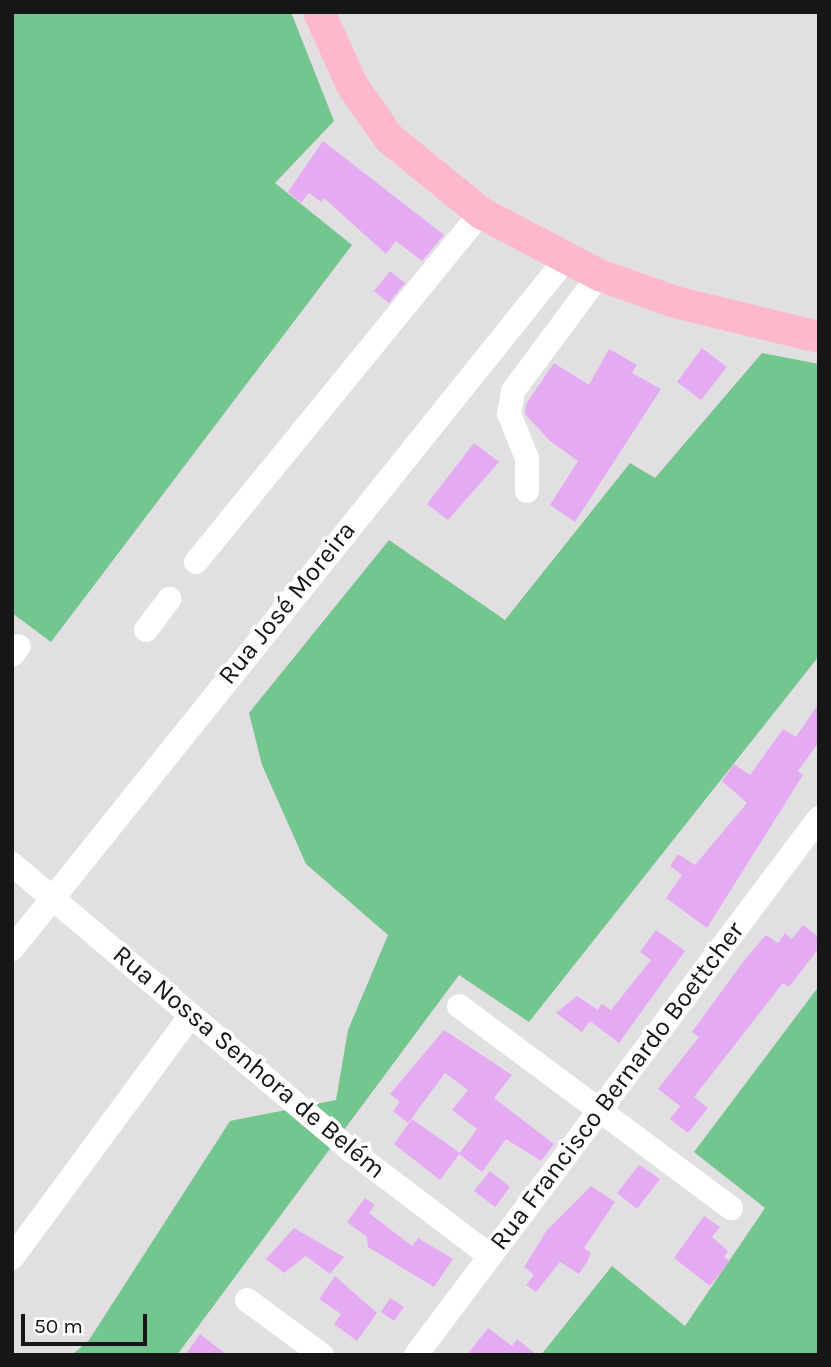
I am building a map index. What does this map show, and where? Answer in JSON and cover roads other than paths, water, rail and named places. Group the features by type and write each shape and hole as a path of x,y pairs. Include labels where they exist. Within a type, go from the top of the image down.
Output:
{"main road":[{"path":"319,12 352,85 389,138 481,213 565,260 600,275 675,302 819,337"}],"street":[{"path":"197,562 481,213"},
{"name":"Rua José Moreira","path":"12,949 565,260"},
{"path":"527,491 527,458 509,414 513,391 600,275"},
{"path":"146,630 169,599"},
{"name":"Rua Francisco Bernardo Boettcher","path":"416,1355 819,818"},
{"name":"Rua Nossa Senhora de Belém","path":"12,864 349,1149 490,1256"},
{"path":"459,1006 732,1208"},
{"path":"12,1258 191,1015"},
{"path":"247,1300 322,1355"}]}
